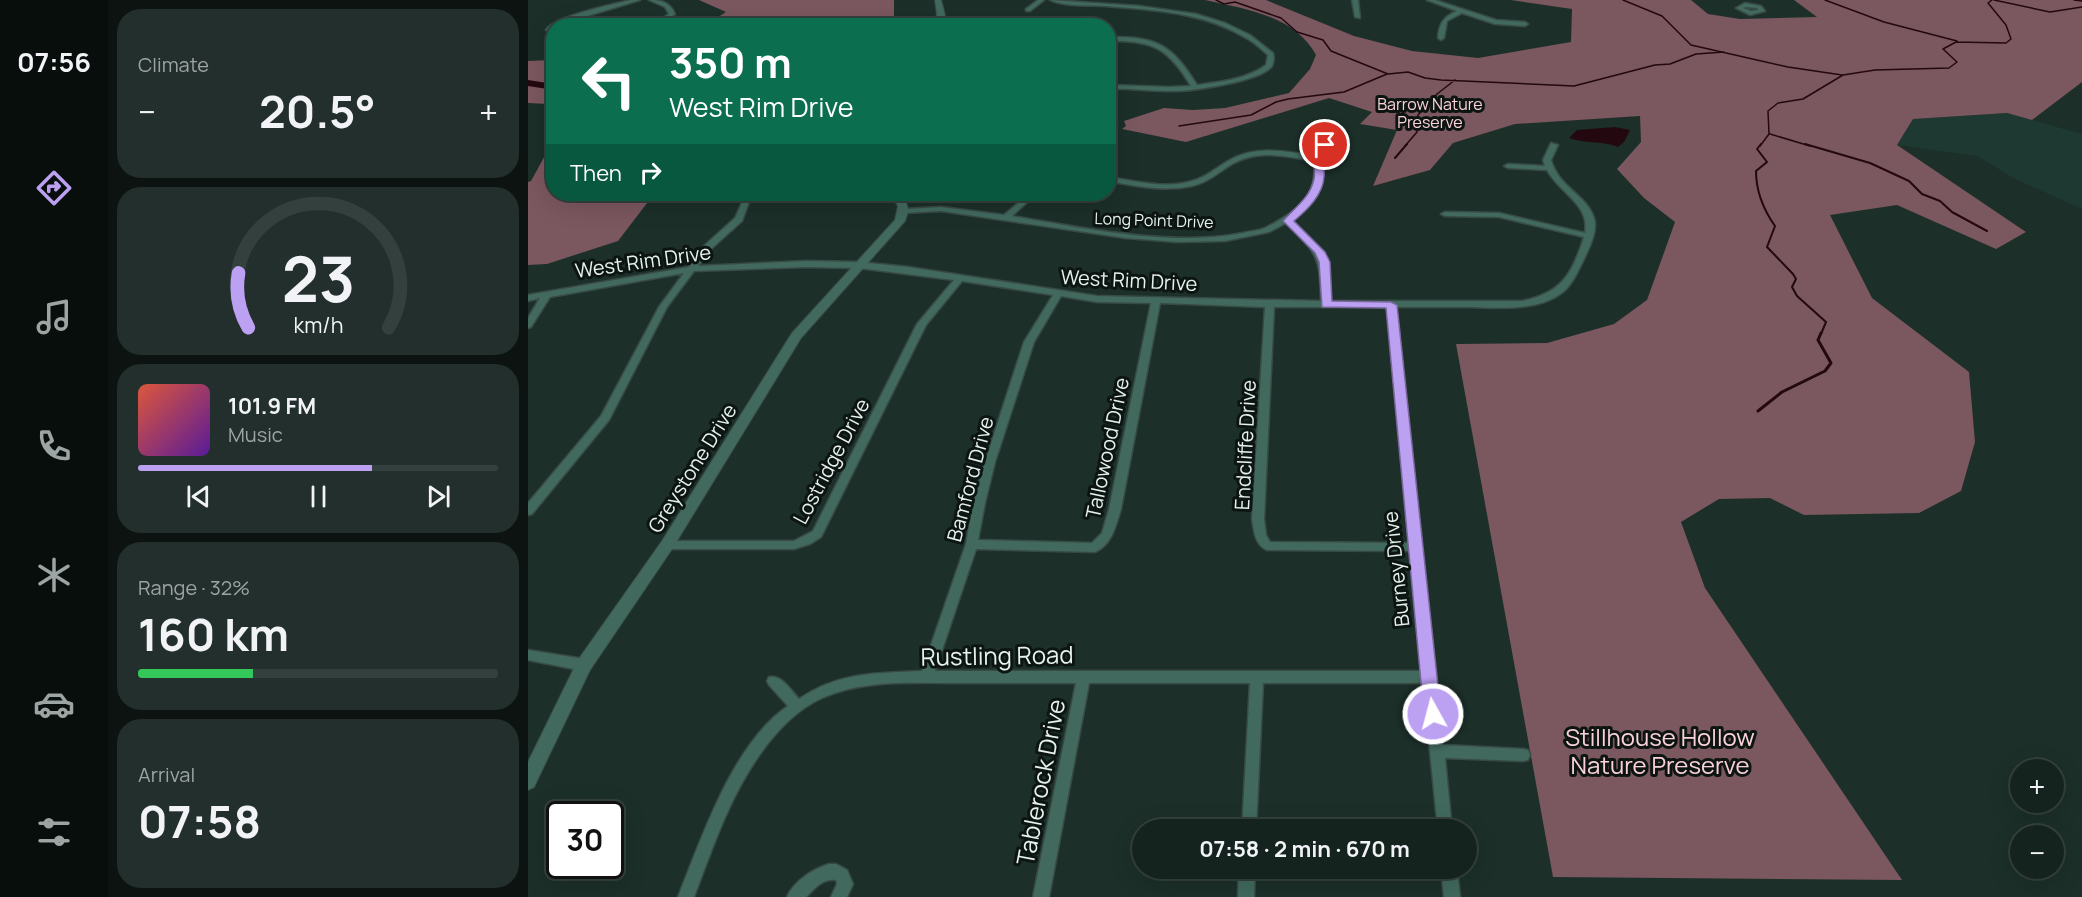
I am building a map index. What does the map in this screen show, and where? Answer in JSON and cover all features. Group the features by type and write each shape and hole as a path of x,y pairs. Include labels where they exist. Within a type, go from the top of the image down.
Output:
{"street":[{"path":"570,18 637,0"},
{"path":"652,0 671,9 672,14 667,18"},
{"path":"938,0 941,15 939,18"},
{"path":"1028,10 1041,0"},
{"path":"1053,0 1090,4 1149,5 1188,12 1242,30 1257,39 1271,54 1268,67 1260,72 1195,88 1116,87"},
{"path":"1355,0 1358,17"},
{"path":"1430,0 1495,22 1525,24"},
{"path":"1738,0 1745,5"},
{"path":"1441,38 1441,24 1444,19 1461,11"},
{"path":"1116,39 1135,40 1167,51 1176,58 1195,88"},
{"path":"1116,180 1178,186 1203,180 1231,162 1249,154 1278,152 1317,159 1319,151 1341,129"},
{"path":"1445,214 1499,215 1589,236 1592,225 1590,217 1559,186 1548,168 1547,160 1554,145"},
{"name":"Long Point Drive","path":"905,211 941,209 1096,234 1185,239 1240,236 1288,221 1305,206 1316,188 1319,177 1317,159"},
{"path":"1508,166 1548,168"},
{"path":"528,511 605,418 653,323 708,247 739,219 746,201"},
{"path":"901,201 905,211"},
{"path":"1004,219 1025,201"},
{"name":"Greystone Drive","path":"528,781 584,665 667,545 796,336 892,231 905,211"},
{"path":"1288,221 1320,252 1324,262 1326,304"},
{"name":"West Rim Drive","path":"528,298 690,269 807,264 859,265 908,270 1057,295 1097,299 1270,304 1507,305 1534,302 1564,286 1589,236"},
{"name":"Lostridge Drive","path":"667,545 794,545 806,542 817,534 922,324 959,279"},
{"path":"528,325 547,295"},
{"name":"Bamford Drive","path":"927,677 972,544 990,462 1029,342 1057,295"},
{"name":"Tallowood Drive","path":"972,544 1095,548 1107,535 1115,509 1156,301"},
{"name":"Endcliffe Drive","path":"1270,304 1258,519 1260,536 1267,546 1415,547"},
{"name":"Burney Drive","path":"1391,305 1444,819"},
{"path":"528,496 540,496"},
{"path":"528,655 584,665"},
{"name":"Tablerock Drive","path":"1041,897 1084,676"},
{"name":"Rustling Road","path":"686,897 714,826 747,760 767,733 796,705 825,690 852,681 927,677 1428,677"},
{"path":"1250,819 1257,678"},
{"path":"774,681 796,705"},
{"path":"1437,751 1523,754"},
{"path":"795,897 826,871 836,870 842,875 845,884 839,897"},
{"path":"1246,897 1247,879"},
{"path":"1450,879 1452,897"}],"shaded area":[{"path":"2007,113 2082,134 2082,209 2013,178 1978,156 1897,145 1913,119"},
{"path":"1615,127 1630,130 1624,142 1618,147 1569,138 1577,130"}],"green space":[{"path":"699,0 894,0 894,16 891,18 717,18 726,12"},
{"name":"Stillhouse Hollow Nature Preserve","path":"1205,0 1266,0 1354,36 1412,51 1478,58 1571,42 1572,9 1511,0 1691,0 1708,14 1740,19 1817,17 1794,0 2082,0 2082,82 2032,120 2007,113 1913,119 1897,145 2026,232 1996,249 1897,205 1830,215 1872,298 1969,372 1975,442 1961,491 1919,513 1804,515 1770,498 1719,499 1681,522 1705,588 1902,880 1553,877 1456,344 1547,343 1614,324 1647,300 1675,222 1644,198 1617,169 1641,142 1640,116 1515,124 1453,143 1430,170 1373,186 1397,130 1360,124 1372,112 1329,98 1186,142 1122,129 1126,126 1124,121 1164,108 1193,110 1225,108 1289,93 1310,69 1316,55 1307,42 1282,22 1252,11"},
{"path":"546,60 546,104 528,103 528,61"},
{"path":"546,154 546,201 649,201 618,241 547,264 528,265 528,182 531,181"}],"waterway":[{"path":"1216,0 1224,4 1235,2 1281,18 1297,32 1323,40 1331,51 1388,74 1408,72 1425,78 1454,81"},
{"path":"1623,0 1662,16 1691,45 1722,52"},
{"path":"1825,0 1884,22 1957,41"},
{"path":"1760,146 1769,134 1768,111 1778,103 1803,99 1843,75 1875,70 1949,68 1957,62 1943,49 1956,42 2006,43 2011,39 2006,25 1988,3 1992,0"},
{"path":"1994,0 2050,12 2082,7"},
{"path":"2074,0 2082,1"},
{"path":"1454,81 1574,86 1655,65 1670,64 1696,54 1722,52"},
{"path":"1722,52 1788,67 1842,75"},
{"path":"1179,126 1251,115 1276,102 1288,99 1344,92 1387,74"},
{"path":"1405,146 1417,132 1418,115 1437,94 1454,81"},
{"path":"528,83 546,86"},
{"path":"1770,134 1810,146"},
{"path":"1395,158 1407,144"},
{"path":"1761,144 1757,149 1767,162 1756,171 1757,186 1764,207 1775,226 1767,247 1793,274 1796,279 1792,287 1797,296 1826,322 1821,334"},
{"path":"1805,144 1870,163 1909,181 1922,194 1940,201 1952,212 1987,231"},
{"path":"1758,411 1782,392 1825,371 1831,363 1818,340 1821,333"}],"route":[{"path":"1325,145 1319,151 1317,159 1319,177 1316,188 1305,206 1288,221 1320,252 1324,262 1326,304 1391,305 1433,714"}],"park label":[{"name":"Barrow Nature Preserve","path":"1430,113"}]}
